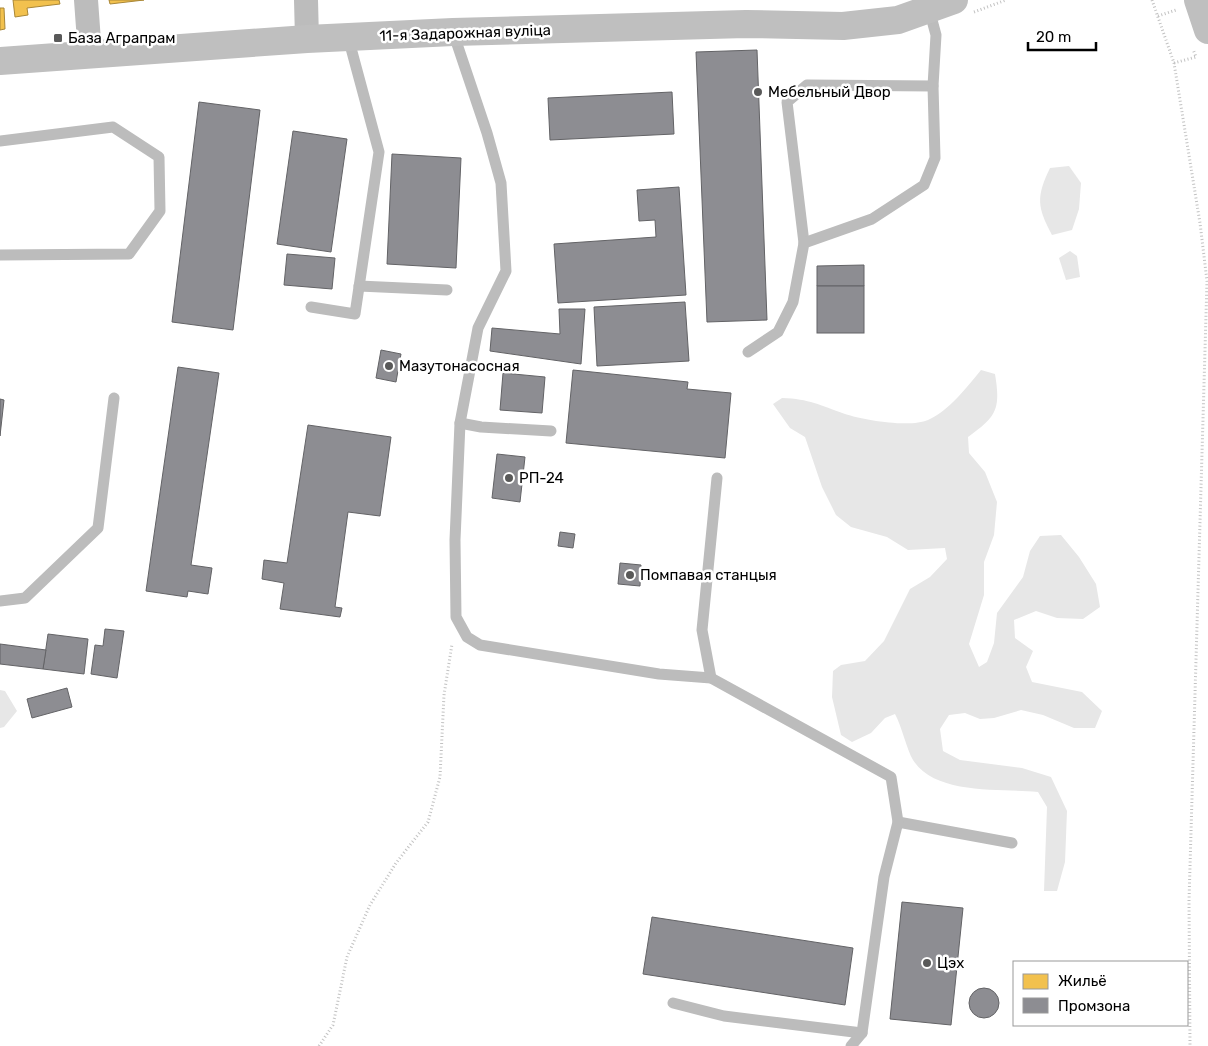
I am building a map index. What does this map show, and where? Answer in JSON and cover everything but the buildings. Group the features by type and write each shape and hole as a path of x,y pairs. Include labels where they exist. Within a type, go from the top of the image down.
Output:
{"main road":[{"path":"1198,0 1208,30"},
{"name":"11-я Задарожная вуліца","path":"0,61 307,39 453,32 746,24 843,26 898,20 939,3"}],"street":[{"path":"86,0 90,55"},
{"path":"306,0 307,39"}],"lane":[{"path":"804,243 872,219 924,185 935,158 933,86 939,3"},
{"path":"453,32 487,134 501,183 506,271 478,328 460,423 455,540 456,617 468,637 480,645 659,674 711,678 891,777 898,822 884,877 862,1033 851,1046"},
{"path":"311,307 354,314 379,152 348,37"},
{"path":"748,352 778,332 794,302 804,243 787,102 807,86 933,86"},
{"path":"0,141 113,127 159,157 160,210 129,254 0,255"},
{"path":"359,286 447,290"},
{"path":"0,601 26,598 98,528 114,398"},
{"path":"460,423 481,427 551,431"},
{"path":"711,678 702,630 717,478"},
{"path":"898,822 1012,842"},
{"path":"673,1003 724,1016 862,1033"}],"path":[{"path":"1152,0 1174,64 1199,214 1207,281 1189,901 1190,1046"},
{"path":"319,1046 334,1025 347,956 370,905 396,863 428,822 440,777 444,695 456,617"}],"shaded area":[{"path":"1069,166 1081,183 1079,209 1072,230 1052,235 1041,209 1042,187 1050,168"},
{"path":"1070,251 1077,256 1080,277 1066,280 1059,258"},
{"path":"981,370 995,374 997,386 996,404 994,412 985,424 968,437 969,453 985,472 997,502 994,535 984,562 984,595 969,644 979,667 987,662 994,643 997,613 1023,577 1030,551 1040,536 1061,535 1079,557 1096,584 1100,607 1083,619 1057,618 1036,611 1014,620 1015,638 1033,651 1026,667 1032,682 1082,692 1102,711 1095,728 1074,728 1043,715 1021,710 994,718 980,719 965,713 949,715 940,729 943,751 960,760 1022,768 1051,777 1067,811 1065,862 1057,891 1044,891 1047,807 1038,792 970,788 937,780 923,772 913,760 895,714 885,718 871,733 852,742 841,735 832,697 833,671 841,665 865,661 884,641 910,589 930,577 947,559 945,548 908,550 887,537 851,527 836,515 822,487 805,437 790,428 773,404 782,398 792,399 814,403 863,419 899,423 920,422 936,416 950,405"},
{"path":"0,690 5,691 17,711 4,727 0,728"}],"place":[{"name":"База Аграпрам","path":"58,38"},
{"name":"Мебельный Двор","path":"758,92"},
{"name":"Мазутонасосная","path":"389,366"},
{"name":"РП-24","path":"509,478"},
{"name":"Помпавая станцыя","path":"630,575"},
{"name":"Цэх","path":"927,963"}]}
